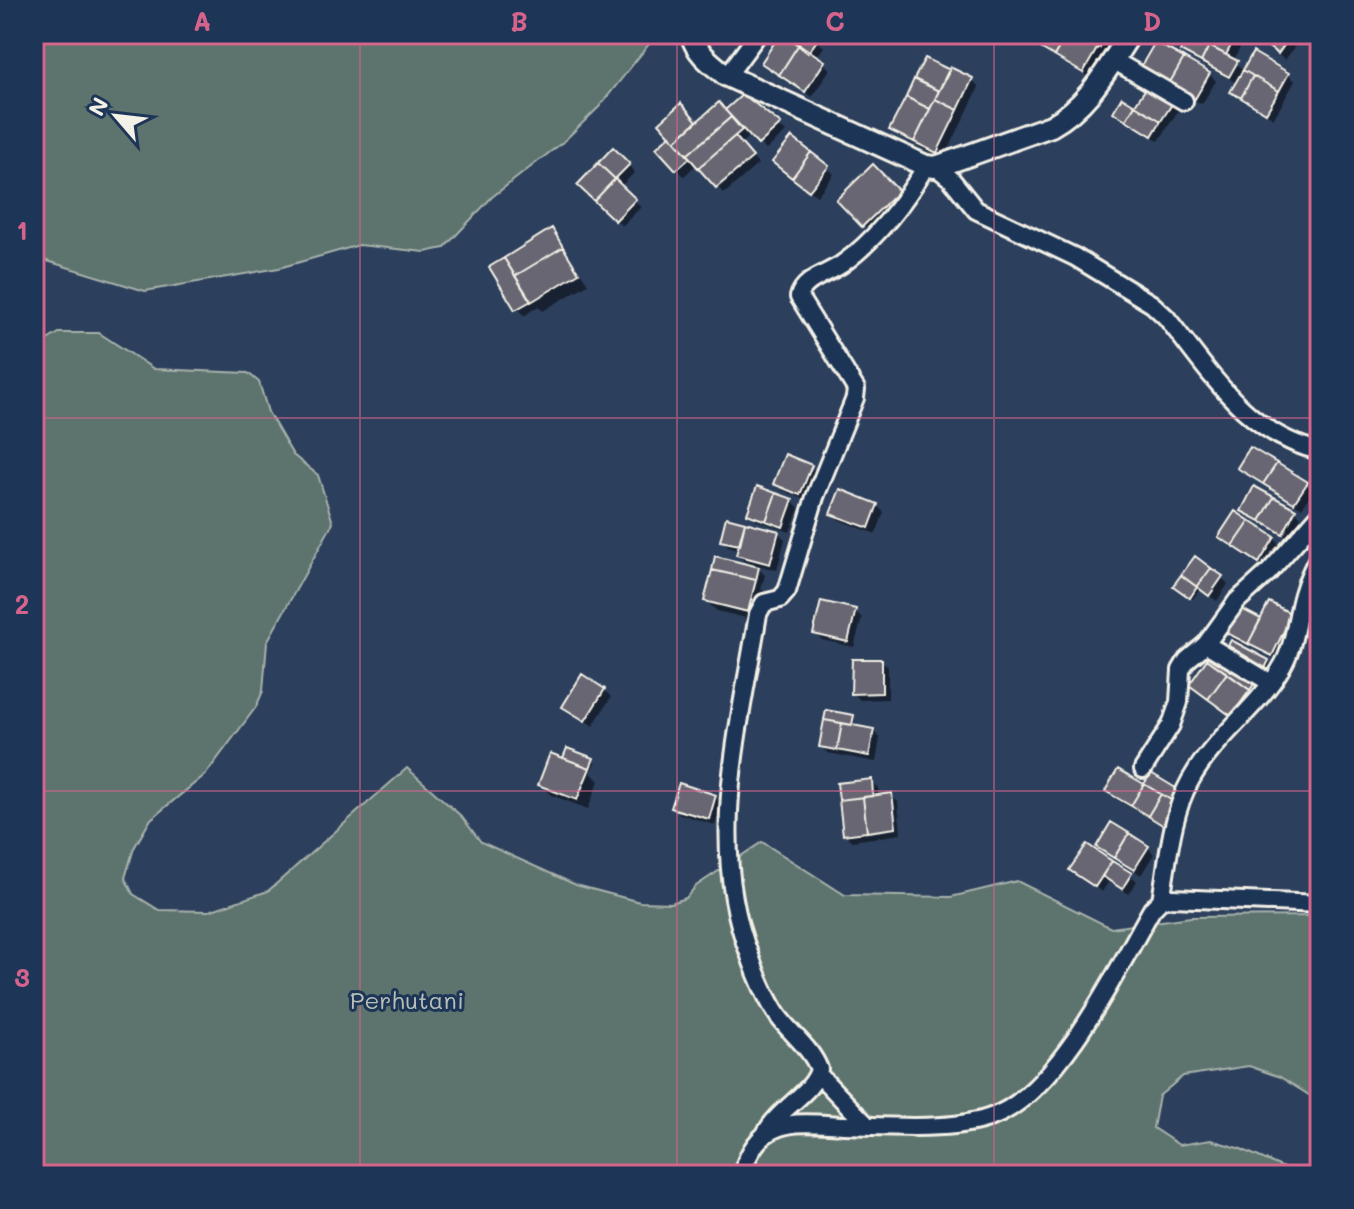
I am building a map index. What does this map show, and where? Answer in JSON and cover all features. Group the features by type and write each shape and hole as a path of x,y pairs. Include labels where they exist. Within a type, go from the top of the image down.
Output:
{"street":[{"path":"691,34 694,44 707,61 727,76 931,166 951,179 976,210 1075,257 1152,304 1243,412 1280,437 1320,451"},
{"path":"727,76 758,34"},
{"path":"742,1175 750,1153 774,1118 812,1086 819,1069 772,1006 735,914 728,864 728,802 758,614 764,603 780,599 787,591 815,497 855,398 853,381 802,305 799,297 801,290 839,266 873,238 931,166 1051,126 1066,118 1081,106 1130,34"},
{"path":"1113,60 1184,101"},
{"path":"1143,769 1171,725 1179,702 1181,670 1187,660 1206,644 1237,601 1260,581 1320,514"},
{"path":"765,1134 797,1123 867,1125 968,1122 988,1118 1016,1104 1040,1085 1115,978 1152,909 1161,900 1179,811 1190,780 1271,683 1288,656 1303,592 1320,554"},
{"path":"1206,644 1271,683"},
{"path":"1161,900 1320,904"},
{"path":"818,1074 867,1125"}],"green space":[{"path":"34,34 657,34 599,107 563,142 492,197 444,248 425,252 359,245 279,268 145,291 34,257"},
{"name":"Perhutani","path":"59,333 99,333 154,369 248,373 259,382 268,412 293,455 318,475 333,523 267,642 263,691 256,707 206,774 151,819 134,848 125,878 133,894 159,910 209,911 268,891 407,768 461,816 481,842 576,885 640,902 671,903 686,898 696,886 762,842 845,895 951,897 1017,881 1111,928 1191,917 1320,916 1320,1102 1280,1077 1249,1066 1183,1076 1159,1096 1153,1128 1179,1145 1211,1140 1241,1149 1299,1175 34,1175 34,348"}],"building":[{"path":"780,34 799,44 779,75 761,63"},
{"path":"784,34 811,34 818,39 808,53"},
{"path":"1044,34 1067,34 1054,56 1037,46"},
{"path":"1067,34 1075,34 1098,47 1083,73 1054,56"},
{"path":"1076,34 1107,34 1100,48"},
{"path":"1189,34 1216,34 1209,46"},
{"path":"1216,34 1228,34 1235,38 1226,55 1209,46"},
{"path":"1251,34 1292,34 1278,54"},
{"path":"1188,35 1209,46 1201,62 1180,51"},
{"path":"1155,42 1184,58 1169,84 1140,68"},
{"path":"799,44 825,61 805,92 779,75"},
{"path":"1209,46 1238,61 1229,77 1201,62"},
{"path":"1253,52 1289,73 1279,91 1243,70"},
{"path":"925,58 950,70 939,91 914,79"},
{"path":"1184,58 1210,73 1195,99 1169,84"},
{"path":"950,67 973,78 958,110 935,99"},
{"path":"1243,70 1253,76 1241,98 1230,92"},
{"path":"1253,76 1279,91 1266,113 1241,98"},
{"path":"914,79 939,91 930,109 906,97"},
{"path":"1148,85 1174,101 1161,121 1135,105"},
{"path":"743,94 781,124 758,145 725,110"},
{"path":"906,97 930,109 914,142 889,130"},
{"path":"1122,97 1135,105 1126,120 1113,112"},
{"path":"935,99 958,110 937,153 914,142"},
{"path":"719,102 731,117 687,155 675,141"},
{"path":"681,103 697,121 675,141 659,123"},
{"path":"1135,105 1161,121 1152,136 1126,120"},
{"path":"731,117 742,130 698,168 687,155"},
{"path":"670,135 690,158 676,170 656,148"},
{"path":"735,136 753,157 716,188 698,168"},
{"path":"792,137 811,152 792,178 772,162"},
{"path":"613,147 630,164 615,179 598,163"},
{"path":"811,152 829,166 809,191 792,178"},
{"path":"598,163 615,179 594,201 577,185"},
{"path":"873,164 899,191 862,227 836,200"},
{"path":"615,179 636,199 615,221 594,201"},
{"path":"552,228 563,247 515,276 504,258"},
{"path":"563,247 579,273 531,302 515,276"},
{"path":"504,258 531,301 515,310 489,267"},
{"path":"1250,447 1277,463 1263,484 1237,468"},
{"path":"785,454 812,465 800,495 773,484"},
{"path":"1277,463 1308,482 1294,503 1263,484"},
{"path":"757,486 776,493 766,521 747,514"},
{"path":"1254,486 1274,497 1260,521 1241,511"},
{"path":"840,489 878,504 869,528 830,514"},
{"path":"776,493 793,499 783,527 766,521"},
{"path":"1274,497 1296,509 1283,534 1260,521"},
{"path":"1235,511 1250,521 1233,546 1218,537"},
{"path":"726,517 745,522 740,545 720,541"},
{"path":"1250,521 1275,537 1259,563 1233,546"},
{"path":"745,522 779,531 770,564 736,555"},
{"path":"715,556 759,567 756,580 712,570"},
{"path":"1195,556 1211,568 1197,587 1181,575"},
{"path":"1211,568 1223,576 1209,596 1197,587"},
{"path":"712,570 756,580 748,612 704,601"},
{"path":"1181,575 1197,587 1190,598 1173,586"},
{"path":"821,601 856,609 848,642 813,634"},
{"path":"1269,602 1292,614 1272,656 1248,644"},
{"path":"1238,607 1261,619 1248,644 1225,632"},
{"path":"1231,640 1269,660 1263,673 1224,653"},
{"path":"1213,651 1256,681 1250,690 1207,659"},
{"path":"852,659 882,659 882,693 851,694"},
{"path":"1207,659 1227,673 1208,699 1189,685"},
{"path":"1227,673 1250,690 1231,716 1208,699"},
{"path":"582,674 605,689 585,721 562,707"},
{"path":"826,710 854,715 852,725 824,720"},
{"path":"824,720 842,723 837,750 819,747"},
{"path":"842,723 874,729 869,756 837,750"},
{"path":"567,748 594,758 590,768 563,758"},
{"path":"550,753 590,768 577,800 538,785"},
{"path":"1118,769 1144,784 1131,806 1105,791"},
{"path":"1151,773 1184,793 1178,804 1144,784"},
{"path":"872,779 873,796 839,800 837,783"},
{"path":"679,783 716,795 709,819 671,808"},
{"path":"1144,784 1161,794 1148,816 1131,806"},
{"path":"892,793 896,828 867,832 863,797"},
{"path":"1161,794 1178,804 1164,826 1148,816"},
{"path":"863,797 867,832 843,835 839,800"},
{"path":"1111,822 1129,833 1114,858 1096,847"},
{"path":"1129,833 1149,846 1134,870 1114,858"},
{"path":"1087,844 1112,861 1095,887 1069,870"},
{"path":"1112,861 1132,873 1122,889 1102,876"}]}
